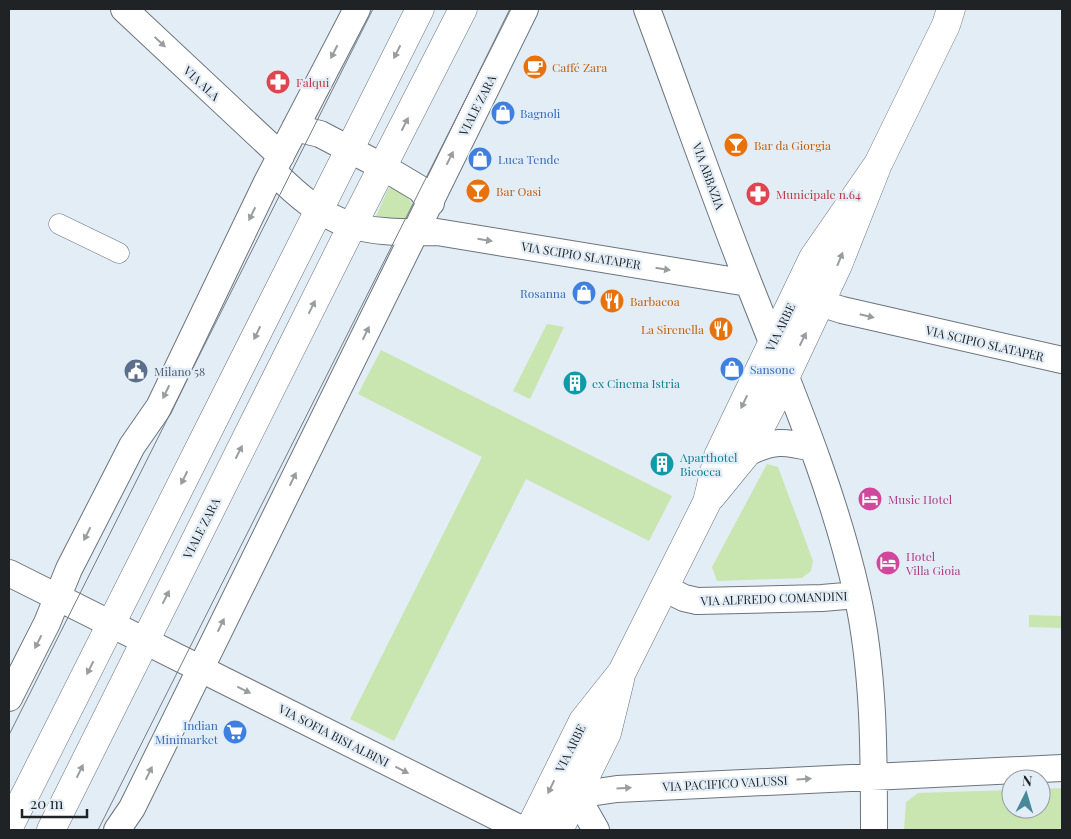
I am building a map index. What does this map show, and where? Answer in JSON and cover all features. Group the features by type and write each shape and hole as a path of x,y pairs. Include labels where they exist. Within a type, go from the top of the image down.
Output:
{"main road":[{"path":"9,827 112,625 317,210 420,9"},
{"name":"VIALE ZARA","path":"51,830 144,641 463,9"},
{"name":"VIA ARBE","path":"529,830 583,721 622,672 707,502 746,453 838,265 878,164 952,14"},
{"name":"VIA ARBE","path":"707,502 718,456 813,258 878,164"},
{"name":"VIA ARBE","path":"559,830 607,733 622,672"}],"street":[{"name":"VIA ALA","path":"124,9 277,163"},
{"path":"9,698 47,623 65,601 132,446 159,406 277,163 357,9"},
{"name":"VIALE ZARA","path":"117,830 132,808 525,9"},
{"name":"VIA ABBAZIA","path":"647,9 748,282 786,374"},
{"path":"295,128 320,134 383,167 420,189 431,203"},
{"path":"277,163 317,210 352,227 414,232"},
{"path":"59,224 119,253"},
{"name":"VIA SCIPIO SLATAPER","path":"414,232 437,232 748,282"},
{"name":"VIA SCIPIO SLATAPER","path":"820,303 842,310 1062,360"},
{"name":"VIA ALFREDO COMANDINI","path":"786,374 834,508 857,595 867,666 874,775 874,830"},
{"path":"746,453 766,443 782,442 812,448"},
{"path":"9,573 112,625"},
{"name":"VIA ALFREDO COMANDINI","path":"664,588 697,602 857,595"},
{"name":"VIA SOFIA BISI ALBINI","path":"112,625 523,830"},
{"name":"VIA PACIFICO VALUSSI","path":"576,795 617,789 874,775 1062,768"},
{"path":"576,795 596,830"}],"green space":[{"path":"399,185 415,208 411,221 375,219 388,189"},
{"path":"547,324 564,327 530,399 513,391"},
{"path":"381,350 672,496 649,541 526,479 394,741 350,719 482,457 358,394"},
{"path":"767,464 778,467 813,561 811,571 802,578 717,581 712,567"},
{"path":"1029,615 1062,616 1062,628 1029,627"},
{"path":"1062,788 1062,830 904,830 906,802 918,793 1001,790 1001,819 1051,819 1051,789"}],"tram line":[{"path":"9,735 373,9"},
{"path":"98,830 511,9"}],"place":[{"name":"Caffé Zara","path":"535,67"},
{"name":"Falqui","path":"278,82"},
{"name":"Bagnoli","path":"503,113"},
{"name":"Bar da Giorgia","path":"736,145"},
{"name":"Luca Tende","path":"480,159"},
{"name":"Bar Oasi","path":"478,191"},
{"name":"Municipale n.64","path":"758,194"},
{"name":"Rosanna","path":"584,293"},
{"name":"Barbacoa","path":"612,301"},
{"name":"La Sirenella","path":"721,329"},
{"name":"Sansone","path":"732,369"},
{"name":"Milano 58","path":"136,371"},
{"name":"ex Cinema Istria","path":"575,383"},
{"name":"Aparthotel Bicocca","path":"662,464"},
{"name":"Music Hotel","path":"870,499"},
{"name":"Hotel Villa Gioia","path":"888,563"},
{"name":"Indian Minimarket","path":"235,732"}]}
